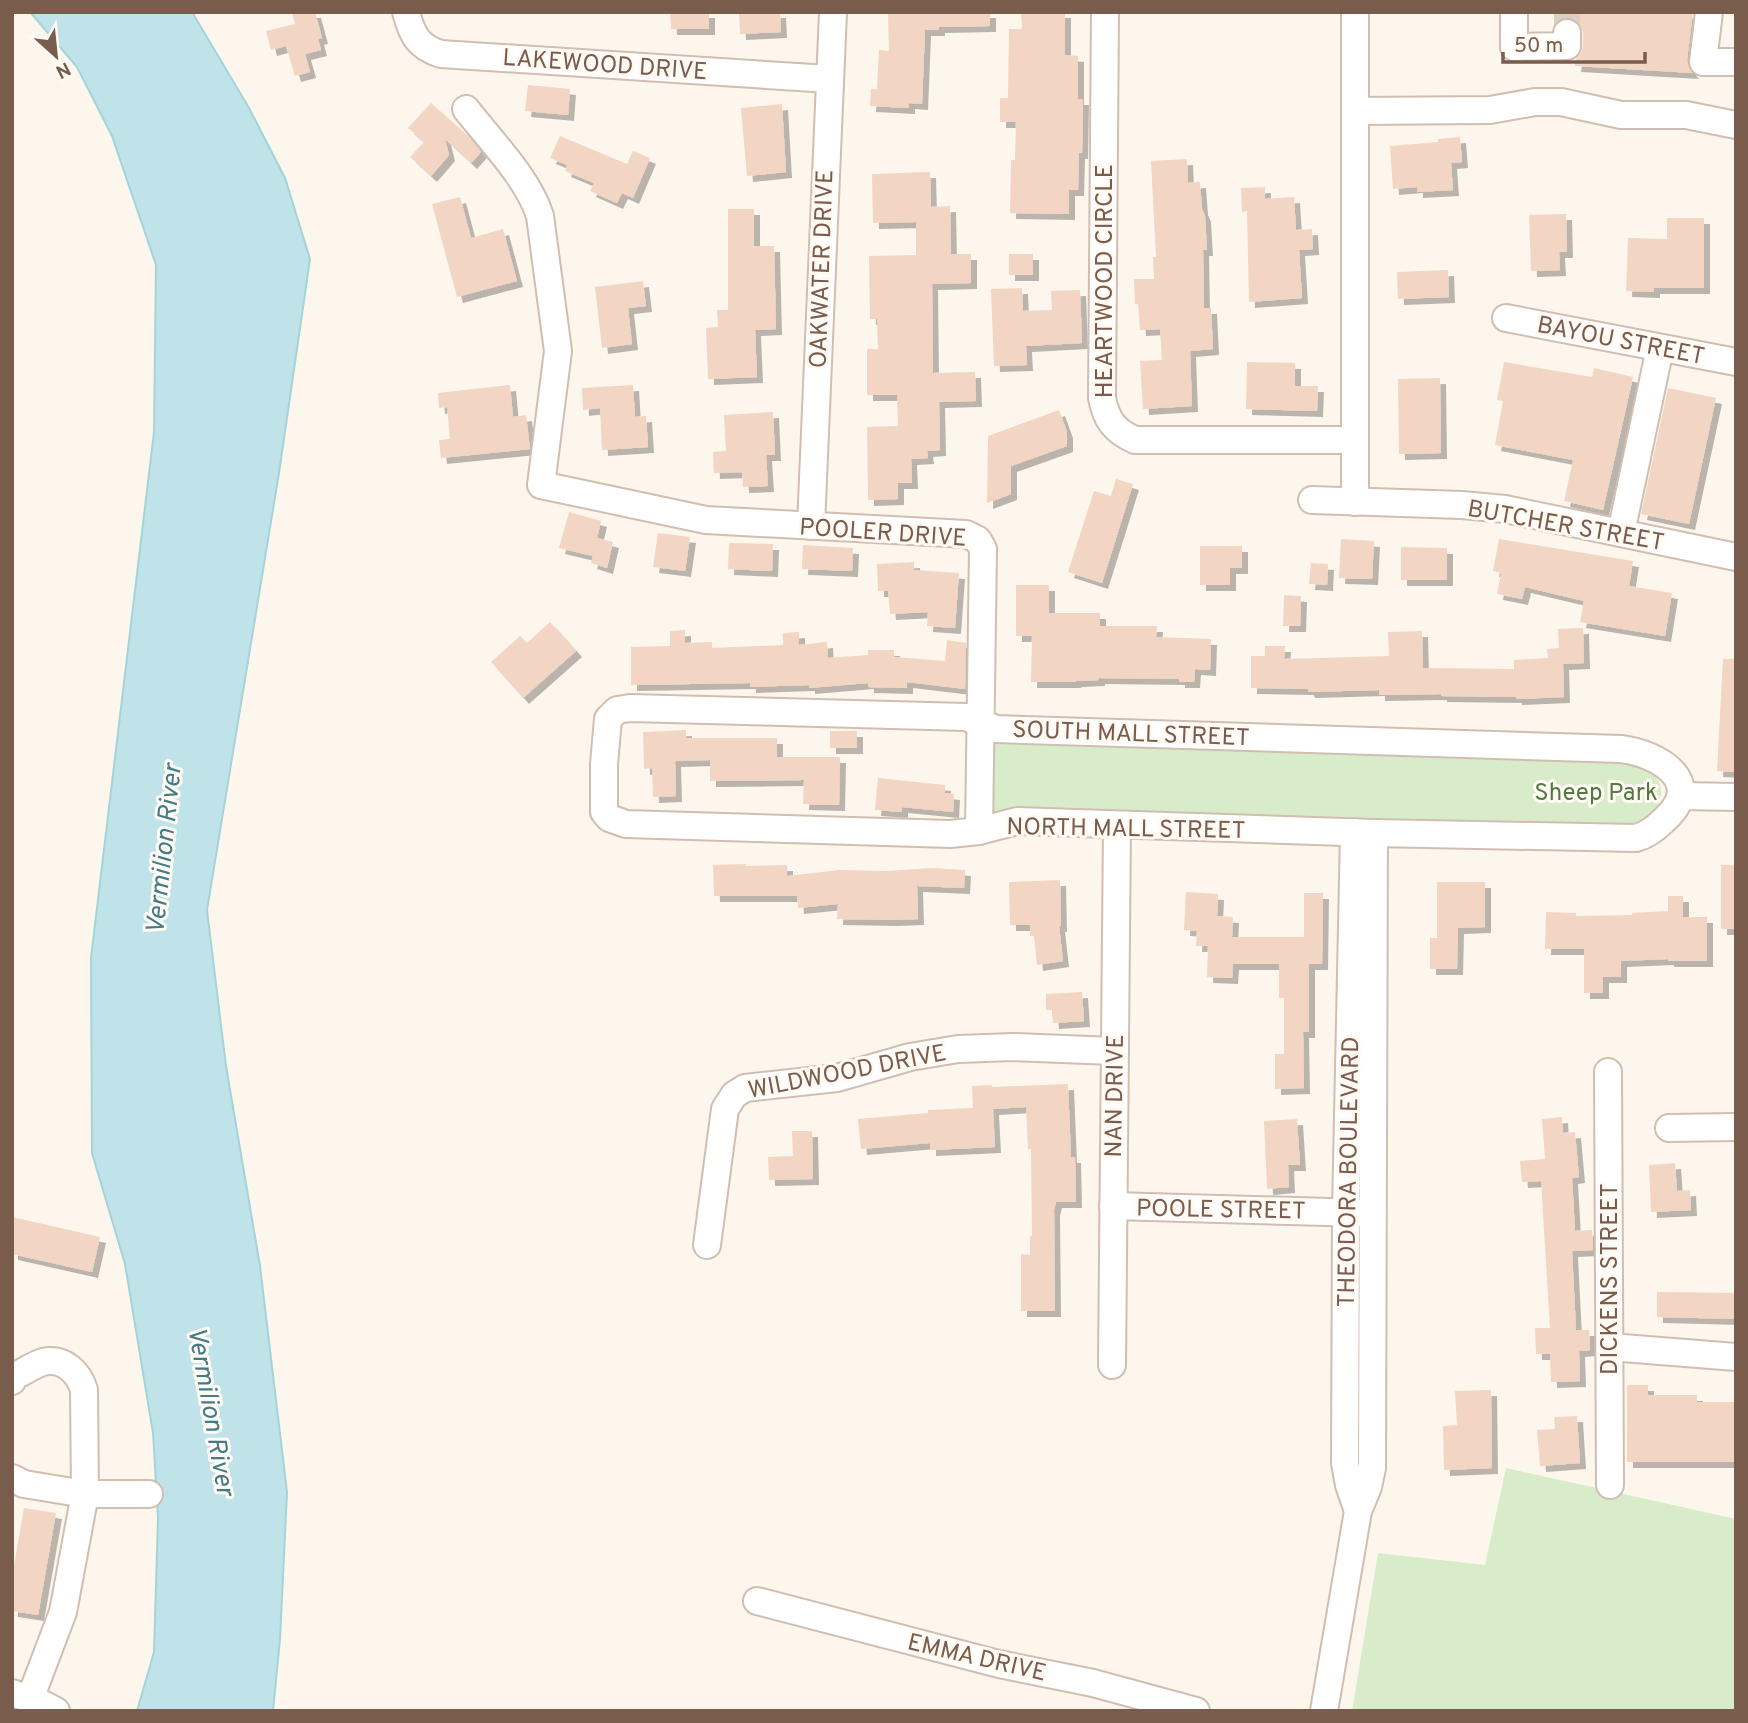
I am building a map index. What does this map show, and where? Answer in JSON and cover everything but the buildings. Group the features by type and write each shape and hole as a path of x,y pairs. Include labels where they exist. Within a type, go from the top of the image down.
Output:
{"street":[{"name":"LAKEWOOD DRIVE","path":"406,12 410,29 419,44 427,50 441,54 829,79"},
{"name":"OAKWATER DRIVE","path":"811,526 832,12"},
{"name":"HEARTWOOD CIRCLE","path":"1105,12 1102,398 1105,414 1113,427 1135,440 1355,440"},
{"path":"1354,12 1355,502"},
{"path":"1514,12 1514,47 1567,46 1567,33"},
{"path":"1709,12 1703,62 1736,62"},
{"path":"1355,111 1490,110 1535,102 1561,102 1620,115 1686,116 1736,125"},
{"name":"POOLER DRIVE","path":"466,108 532,195 540,216 558,351 541,485 706,520 966,534 978,540 983,549 979,831"},
{"name":"BAYOU STREET","path":"1506,318 1736,362"},
{"path":"1621,533 1660,348"},
{"name":"BUTCHER STREET","path":"1312,500 1505,509 1736,557"},
{"name":"SOUTH MALL STREET","path":"604,764 608,719 621,709 966,717 996,729 1621,749 1646,754 1667,766 1679,782 1681,796"},
{"name":"NORTH MALL STREET","path":"604,764 604,812 609,818 626,824 950,834 979,831 1017,821 1364,833 1636,838 1645,836 1669,816 1681,796"},
{"path":"1681,796 1736,797"},
{"name":"NAN DRIVE","path":"1112,1366 1117,826"},
{"name":"THEODORA BOULEVARD","path":"1324,1711 1358,1511 1372,1468 1359,1212 1364,833"},
{"name":"WILDWOOD DRIVE","path":"708,1245 725,1109 734,1095 745,1088 837,1078 910,1057 958,1049 1013,1046 1114,1051"},
{"name":"DICKENS STREET","path":"1608,1072 1610,1485"},
{"path":"1669,1128 1736,1126"},
{"name":"POOLE STREET","path":"1113,1206 1359,1212"},
{"path":"1610,1347 1736,1357"},
{"path":"12,1381 13,1377 44,1362 67,1365 80,1376 84,1390 85,1494 63,1612 21,1696 56,1711"},
{"path":"12,1478 24,1484 85,1494 149,1494"},
{"name":"EMMA DRIVE","path":"757,1601 999,1664 1093,1683 1196,1711"}],"green space":[{"name":"Sheep Park","path":"994,739 1623,756 1656,776 1661,796 1647,819 1614,830 993,813"},
{"path":"1506,1468 1736,1519 1736,1711 1352,1711 1378,1553 1485,1565"}],"water":[{"name":"Vermilion River","path":"30,12 192,12 249,108 285,178 310,259 279,473 207,910 226,1066 260,1266 287,1492 280,1639 273,1711 137,1711 154,1652 158,1518 153,1433 125,1264 92,1153 91,958 154,432 156,265 112,136 77,67"}],"tunnel":[{"path":"1567,12 1567,33"}]}
